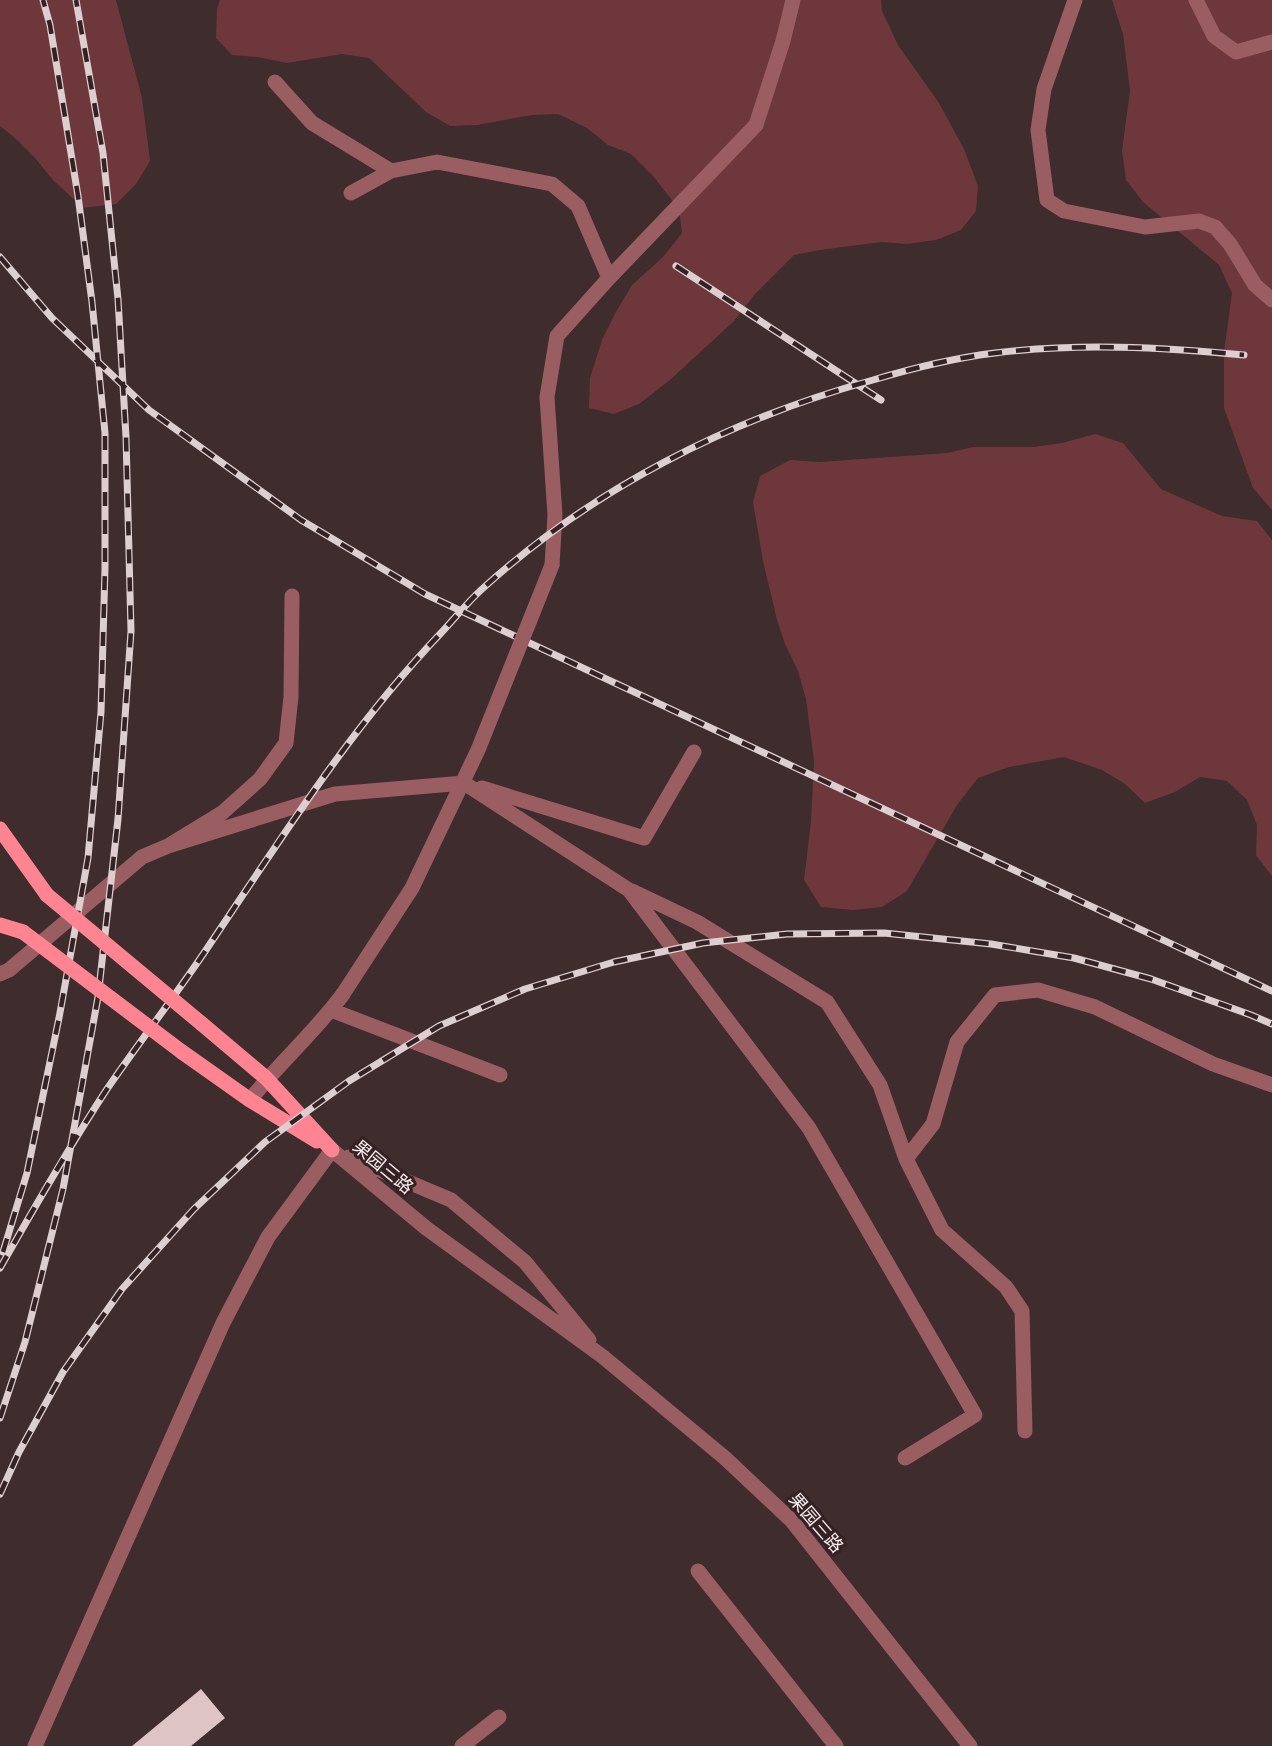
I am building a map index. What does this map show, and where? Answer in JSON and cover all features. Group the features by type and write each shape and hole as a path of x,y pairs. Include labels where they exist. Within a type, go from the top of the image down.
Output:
{"main road":[{"path":"0,829 47,895 267,1078 332,1150"},
{"path":"0,925 23,932 182,1052 250,1100 332,1150"}],"street":[{"path":"250,1100 343,994 412,888 478,750 552,565 555,515 547,397 557,336 756,124 783,41 793,0"},
{"path":"1075,0 1044,89 1038,130 1047,200 1064,211 1145,227 1199,221 1215,227 1230,244 1255,285 1272,300"},
{"path":"1196,0 1214,36 1236,52 1272,42"},
{"path":"275,82 312,123 390,171"},
{"path":"351,193 390,171 437,162 552,184 578,206 609,278"},
{"path":"168,846 222,813 260,779 286,743 291,698 292,596"},
{"path":"0,974 9,970 142,857 168,846 335,794 464,783 644,838 694,752"},
{"path":"464,783 629,890 697,922 827,1002 880,1085 906,1158 942,1230 1006,1287 1022,1311 1025,1431"},
{"path":"629,890 809,1128 975,1415 905,1458"},
{"path":"906,1158 933,1124 957,1042 995,995 1038,990 1095,1007 1213,1064 1272,1085"},
{"path":"331,1010 500,1075"},
{"path":"35,1746 223,1323 268,1237 332,1150"},
{"name":"果园三路","path":"332,1150 426,1228 602,1356 725,1458 792,1521 970,1746"},
{"name":"果园三路","path":"332,1150 451,1200 525,1262 602,1356"},
{"path":"698,1571 836,1746"},
{"path":"462,1746 499,1717"}],"shaded area":[{"path":"0,0 116,0 142,98 150,161 136,184 116,204 83,208 53,180 16,139 0,126"},
{"path":"220,0 881,0 882,11 898,45 939,103 964,149 978,186 976,211 961,230 936,240 907,244 882,242 794,255 755,294 734,321 670,380 639,404 614,414 589,408 590,378 602,340 616,312 632,285 663,257 682,233 679,209 653,176 631,154 608,145 587,128 558,114 532,115 477,125 450,126 426,112 369,58 342,54 287,63 232,55 216,38 217,9"},
{"path":"1112,0 1272,0 1272,510 1253,488 1224,408 1224,352 1232,293 1219,265 1143,202 1126,180 1122,151 1130,91 1123,34"},
{"path":"1095,434 1123,443 1161,489 1222,516 1257,521 1272,540 1272,876 1256,855 1257,825 1247,800 1227,781 1200,777 1175,792 1145,803 1125,784 1102,770 1064,757 1009,767 978,778 957,805 907,891 882,907 853,910 821,907 804,880 811,821 814,762 806,699 798,671 777,620 763,561 753,502 760,476 790,460 819,462 947,453 973,447 1034,447 1062,443"}],"building":[{"path":"201,1689 225,1718 191,1746 132,1746"}],"railway":[{"path":"3,1252 27,1173 59,1018 88,858 101,712 105,568 105,433 92,302 78,196 50,25 43,0"},
{"path":"0,1418 25,1342 63,1189 98,997 118,819 131,631 126,437 118,299 103,153 76,0"},
{"path":"0,257 52,318 149,410 301,520 425,594 1272,991"},
{"path":"676,266 881,400"},
{"path":"0,1268 65,1155 107,1089 196,965 347,745 408,669 476,595 569,520 664,462 715,437 819,396 918,368 980,355 1057,348 1150,348 1244,355"},
{"path":"0,1494 19,1452 63,1372 122,1289 194,1209 265,1142 349,1081 439,1026 525,989 614,962 703,943 787,934 884,933 991,944 1074,958 1151,979 1272,1024"}]}
